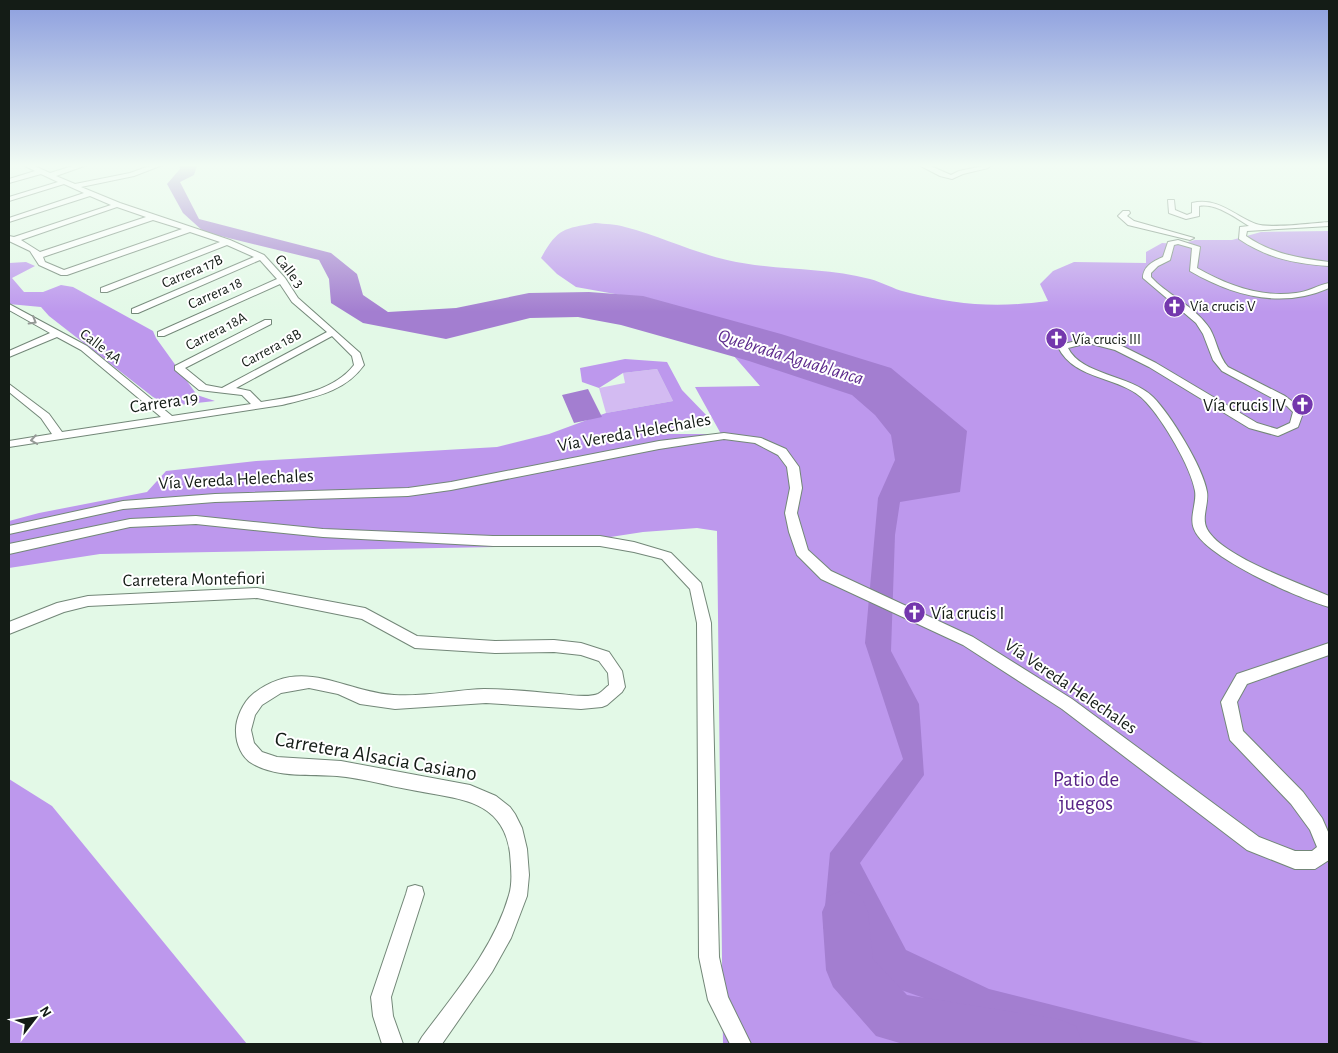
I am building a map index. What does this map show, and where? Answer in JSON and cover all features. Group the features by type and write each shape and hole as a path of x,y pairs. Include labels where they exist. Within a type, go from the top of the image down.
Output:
{"street":[{"path":"9,220 30,213"},
{"path":"11,239 92,213"},
{"name":"Calle 3","path":"138,213 227,242 261,257 282,280 295,300 357,355 359,365 352,376 324,391"},
{"path":"1126,213 1122,216 1131,223 1192,239 1185,243"},
{"path":"1175,213 1192,216 1196,213"},
{"path":"1231,213 1256,227"},
{"path":"40,255 151,218"},
{"path":"1329,224 1256,227 1243,230 1242,237 1254,246 1295,262 1329,264"},
{"path":"11,239 30,247 40,255 42,263 64,273 188,230"},
{"path":"104,290 227,242"},
{"path":"1329,286 1296,296 1270,297 1225,285 1205,277 1193,269 1196,248 1178,242 1171,244 1167,258 1155,264 1147,272 1147,278 1156,288 1197,319 1213,344 1217,360 1225,369 1241,379 1290,402 1298,411 1294,425 1286,432 1265,431 1250,426 1155,366 1107,345 1077,341 1064,347 1065,353 1088,370 1130,385 1142,392 1151,401 1196,471 1202,493 1199,513 1200,529 1217,547 1248,566 1329,602"},
{"name":"Carrera 17B","path":"135,311 261,257"},
{"name":"Carrera 18","path":"160,334 282,280"},
{"name":"Calle 4A","path":"9,307 84,348 169,419"},
{"name":"Carrera 18A","path":"223,391 203,388 178,368 268,322"},
{"name":"Carrera 18B","path":"223,391 333,332"},
{"path":"9,354 57,334"},
{"path":"9,386 46,416 59,436"},
{"path":"223,391 238,390 246,393 259,406"},
{"name":"Carrera 19","path":"9,444 259,406 324,391"},
{"name":"Vía Vereda Helechales","path":"9,530 123,505 215,498 408,492 450,486 659,445 724,436 757,440 782,452 793,467 796,488 791,513 795,532 802,552 826,575 968,640 1067,704 1253,844 1296,860 1316,860 1327,850 1316,824 1298,798 1236,735 1229,702 1242,679 1329,649"},
{"path":"9,549 130,523 196,520 324,533 493,541 600,541 634,547 666,556 696,587 704,623 708,958 718,1000 741,1044"},
{"name":"Carretera Montefiori","path":"9,628 62,607 88,601 256,593 365,614 415,642 495,647"},
{"name":"Carretera Alsacia Casiano","path":"429,1044 472,986 505,929 518,893 520,865 516,832 504,812 490,800 470,793 341,769 277,764 257,758 247,747 243,730 248,712 257,700 278,687 297,682 327,684 360,697 395,702 486,696 581,702 602,700 617,687 616,671 604,656 581,649 554,646 495,647"},
{"path":"392,1044 383,1016 382,997 415,894"}],"shaded area":[{"path":"657,369 673,401 606,413 599,388 625,383 623,373"}],"green space":[{"name":"Patio de juegos","path":"595,223 622,226 727,260 763,266 852,275 874,280 901,291 942,300 994,305 1048,301 1040,284 1053,271 1074,262 1146,263 1146,252 1162,243 1181,244 1195,240 1232,240 1261,232 1329,231 1329,1044 723,1044 717,531 697,528 643,532 552,546 100,554 9,568 9,521 39,513 147,492 166,471 256,461 497,447 549,434 606,413 673,401 657,369 623,373 599,388 582,382 580,368 625,359 667,362 682,390 712,421 648,434 721,434 695,387 760,386 720,340 643,299 576,287 557,274 541,258 557,235 568,229"},
{"path":"26,262 35,266 12,278 24,292 43,292 61,285 73,287 153,331 197,395 215,401 169,406 153,397 49,316 41,307 9,304 9,263"},
{"path":"9,779 52,806 247,1044 9,1044"}],"water":[{"path":"183,213 196,213 199,219 331,253 357,274 363,295 388,312 456,308 529,293 589,292 643,296 781,334 891,368 967,431 960,492 900,502 895,535 891,651 919,704 924,775 860,863 906,950 989,989 1207,1044 1055,1044 884,984 823,928 830,853 903,759 865,643 878,498 895,460 891,435 875,415 852,395 749,361 621,325 578,317 530,318 446,339 363,323 331,303 329,279 319,260 204,232"},
{"path":"588,389 602,417 574,423 562,395"}],"waterway":[{"name":"Quebrada Aguablanca","path":"845,912 850,970 894,1018 1058,1044"}],"place":[{"name":"Vía crucis V","path":"1174,306"},
{"name":"Vía crucis III","path":"1056,339"},
{"name":"Vía crucis IV","path":"1302,405"},
{"name":"Vía crucis I","path":"915,613"}]}
